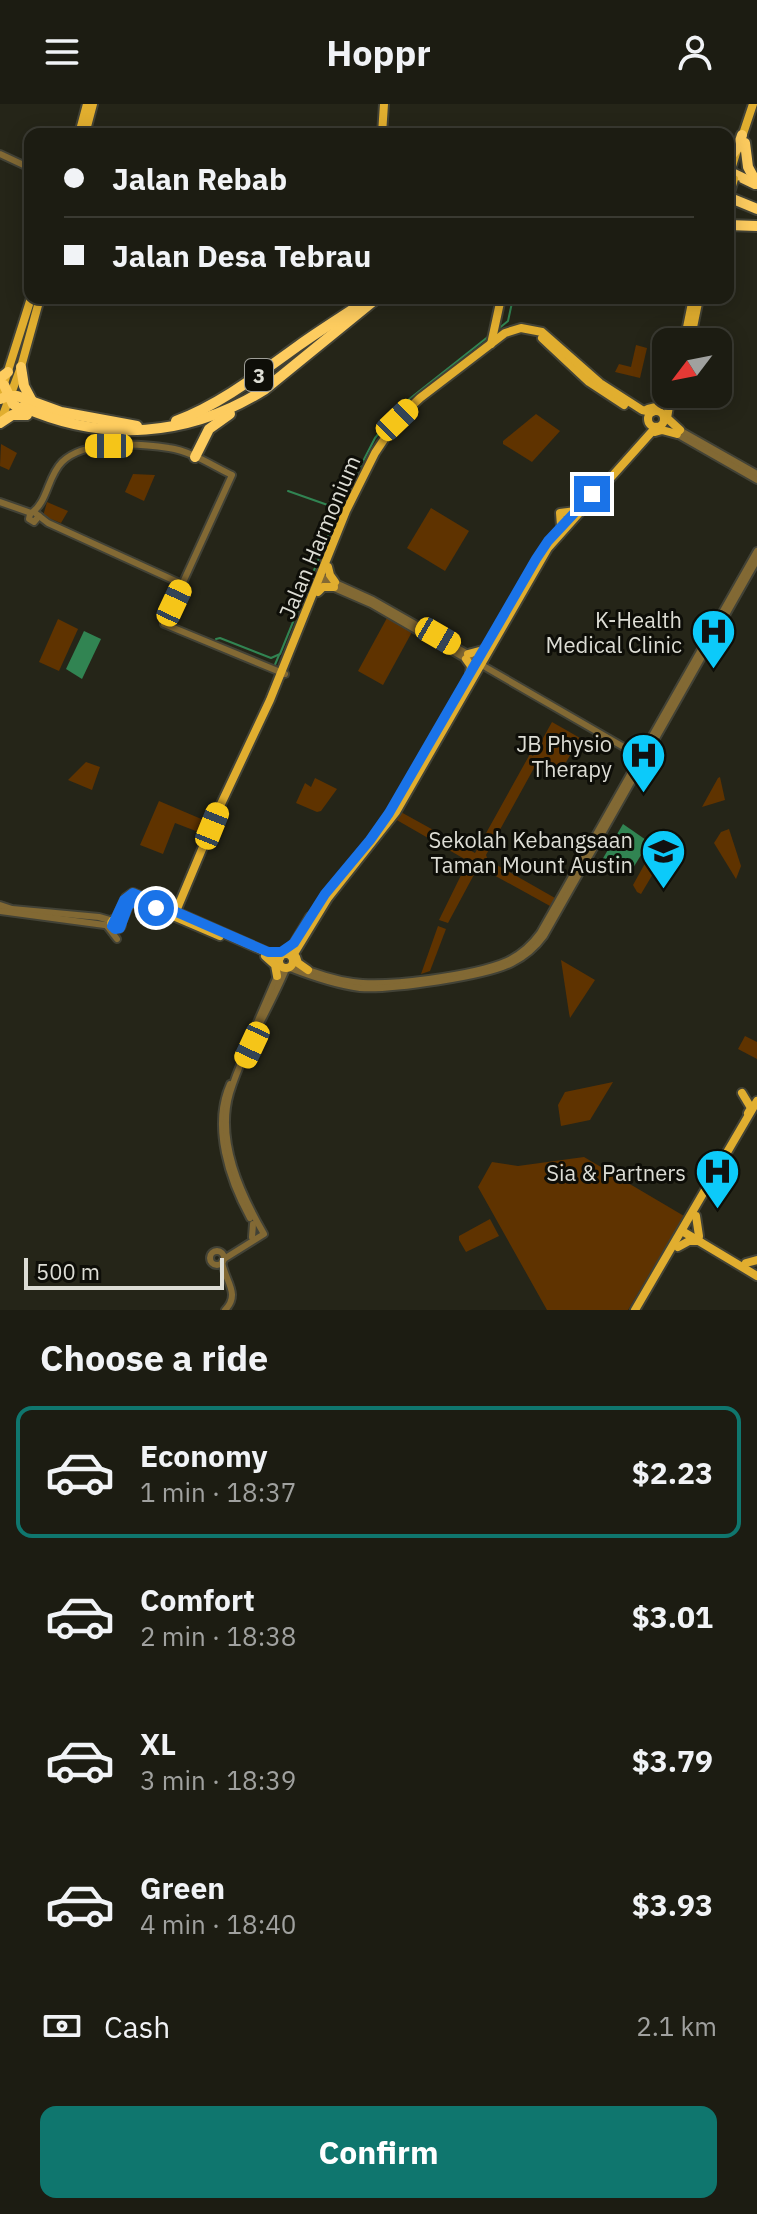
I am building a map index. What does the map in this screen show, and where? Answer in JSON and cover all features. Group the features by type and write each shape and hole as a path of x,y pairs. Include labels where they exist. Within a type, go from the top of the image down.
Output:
{"highway":[{"path":"734,153 744,139"},
{"path":"744,139 747,164 757,184"},
{"path":"734,176 757,184"},
{"path":"734,197 757,203"},
{"path":"734,199 757,209"},
{"path":"734,226 743,228"},
{"path":"734,232 757,226"},
{"name":"3","path":"25,406 137,426 174,421 193,414 253,380 360,304"},
{"name":"3","path":"25,406 69,429 113,436 163,434 185,429 248,400 285,375 370,304"},
{"path":"19,362 25,406"},
{"path":"5,392 25,406"},
{"path":"195,457 211,426 248,400"},
{"path":"0,423 25,406"}],"main road":[{"path":"86,128 90,104"},
{"path":"81,128 90,104"},
{"path":"385,128 387,104"},
{"path":"734,167 755,106"},
{"path":"5,392 19,362 30,304"},
{"path":"0,423 5,392 19,362 38,304"},
{"path":"494,338 502,304"},
{"path":"686,328 692,304"},
{"path":"691,328 693,304"},
{"name":"Jalan Harmonium","path":"320,582 346,511 375,453 397,420 494,338 526,333 540,337 589,382 656,419"},
{"name":"Jalan Harmonium","path":"178,911 279,669 385,445 423,401 494,338"},
{"path":"627,403 652,408"},
{"path":"627,403 644,420 642,440"},
{"path":"286,963 328,898 396,812 548,548 642,440 662,408"},
{"path":"668,408 667,418 678,432"},
{"path":"286,963 325,894 389,813 536,559 561,526 560,513 576,511 642,440 658,430 678,432"},
{"path":"320,582 323,587 334,585 328,567"},
{"path":"470,674 467,656 483,650"},
{"path":"118,938 127,896 133,893 286,963"},
{"path":"111,921 123,910"},
{"path":"266,954 281,952 286,963"},
{"path":"266,954 273,963 297,962 306,972"},
{"path":"742,1093 751,1108 746,1122"},
{"path":"638,1310 757,1101"},
{"path":"638,1310 757,1111"},
{"path":"696,1216 699,1239"},
{"path":"685,1230 754,1267"},
{"path":"678,1247 699,1239"}],"street":[{"path":"0,154 24,165"},
{"path":"656,419 757,477"},
{"path":"35,516 61,463 73,453 90,446 170,448 232,475 165,623 279,669"},
{"path":"0,502 182,584"},
{"path":"671,707 757,551"},
{"path":"286,963 306,972 367,983 476,969 500,963 518,954 536,938 551,918 757,560"},
{"path":"320,582 334,585 467,656"},
{"path":"480,664 642,758"},
{"path":"0,908 111,921 118,938"},
{"path":"286,963 288,974 306,972"},
{"path":"224,1097 286,963"},
{"path":"259,1234 234,1170 228,1142 228,1107 233,1085 286,963"},
{"path":"221,1086 226,1156 237,1191 259,1234"},
{"path":"259,1234 221,1262 211,1263 213,1252 227,1250 259,1234"},
{"path":"219,1252 233,1295 231,1304 225,1310"}],"shaded area":[{"path":"636,345 647,348 640,378 615,372 619,364 631,367"},
{"path":"536,414 560,431 532,462 503,444 503,441"},
{"path":"1,444 17,453 9,470 0,466"},
{"path":"133,474 155,475 144,501 125,492"},
{"path":"47,502 68,511 61,523 43,516"},
{"path":"431,508 469,531 445,571 407,548"},
{"path":"387,618 412,632 383,685 358,671"},
{"path":"58,619 78,629 59,671 39,662"},
{"path":"84,631 101,639 82,679 66,669"},
{"path":"552,722 580,738 561,771 539,759 486,855 488,860 555,898 550,906 481,868 477,869 448,923 439,920 468,861 395,819 399,811 475,853 530,754 533,756"},
{"path":"86,762 100,767 92,790 68,780"},
{"path":"315,778 337,789 317,812 296,803 305,783 311,787"},
{"path":"718,778 725,800 702,807"},
{"path":"159,801 206,821 201,833 175,823 163,854 140,845"},
{"path":"623,824 649,842 630,873 624,874 602,860"},
{"path":"729,829 741,866 736,879 714,843 721,832"},
{"path":"653,849 666,852 641,894 633,885"},
{"path":"438,926 446,929 430,971 421,974"},
{"path":"561,960 595,980 570,1018 569,1013"},
{"path":"745,1036 757,1042 757,1059 738,1049"},
{"path":"613,1082 590,1120 561,1126 558,1105 565,1092"},
{"path":"584,1157 684,1216 628,1310 547,1310 478,1187 492,1162 518,1166"},
{"path":"490,1219 499,1236 466,1252 459,1236"}],"waterway":[{"path":"497,330 508,321 512,304"},
{"path":"216,639 271,658 280,654 341,504 375,438 403,404 489,336"},
{"path":"288,491 339,509"},
{"path":"274,667 279,655"}],"place":[{"name":"K-Health Medical Clinic","path":"713,671"},
{"name":"JB Physio Therapy","path":"643,795"},
{"name":"Sekolah Kebangsaan Taman Mount Austin","path":"664,891"},
{"name":"Sia & Partners","path":"717,1211"}],"route":[{"path":"156,908 134,901 128,906 120,928 112,926 124,900 133,893 268,952 281,952 294,943 325,894 389,813 544,545 592,494"}]}
